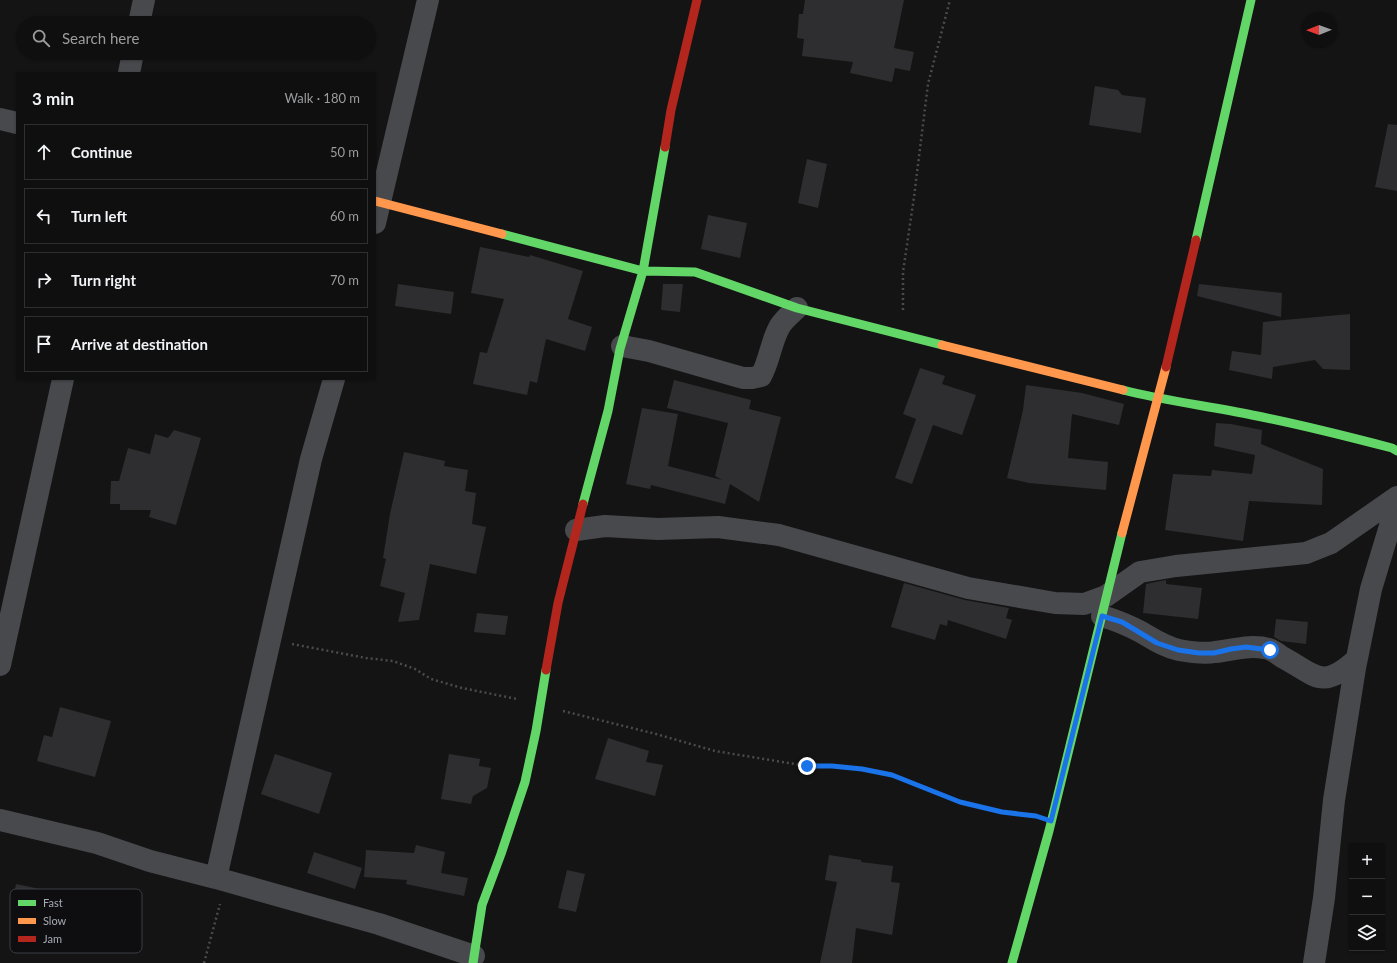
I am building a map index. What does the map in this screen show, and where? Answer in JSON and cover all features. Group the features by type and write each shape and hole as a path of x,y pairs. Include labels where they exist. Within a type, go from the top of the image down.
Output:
{"street":[{"path":"141,16 144,0"},
{"path":"428,0 377,209 643,271 694,272 797,308 903,335 1157,399 1252,415 1354,438 1392,448 1397,451"},
{"path":"0,820 97,843 150,861 379,924 474,959 482,905 525,782 541,705 558,603 608,411 622,346 643,271 671,110 697,0"},
{"path":"1012,963 1051,821 1104,606 1175,331 1251,0"},
{"path":"129,72 132,60"},
{"path":"0,119 16,123"},
{"path":"622,346 649,351 743,378 752,378 761,376 766,367 772,345 780,325 797,308"},
{"path":"0,665 62,380"},
{"path":"221,880 270,639 311,459 334,380"},
{"path":"1104,606 1140,572 1176,566 1306,553 1331,543 1397,497"},
{"path":"1314,963 1324,898 1334,800 1356,660 1371,589 1397,503"},
{"path":"576,530 605,526 658,529 718,527 779,535 975,589 1055,603 1104,606 1122,622 1157,643 1178,650 1199,653 1214,653 1246,647 1270,650 1316,677 1328,678 1338,675 1356,660"}],"path":[{"path":"903,335 903,272 928,84 950,0"},
{"path":"270,639 316,649 393,661 415,669 431,679 462,688 512,697 656,734 715,751 807,766 832,766 862,769 892,775 960,802 1002,812 1036,816 1051,821"},
{"path":"204,963 221,880"}],"building":[{"path":"805,0 904,0 894,48 914,52 910,71 895,68 892,82 850,73 853,62 802,56 804,39 797,38 799,14 803,14"},
{"path":"1095,86 1118,90 1122,95 1146,98 1141,133 1089,125"},
{"path":"1388,124 1397,125 1397,191 1375,187"},
{"path":"807,159 827,164 818,208 798,203"},
{"path":"708,215 747,223 740,258 701,249"},
{"path":"480,247 529,257 530,255 583,271 568,319 592,327 585,351 546,339 537,383 530,381 527,395 473,384 480,352 487,353 504,299 471,293"},
{"path":"398,284 454,292 451,314 395,306"},
{"path":"663,284 683,284 680,312 661,310"},
{"path":"1199,284 1282,293 1281,317 1197,296"},
{"path":"1350,314 1350,370 1323,369 1315,360 1273,367 1272,379 1229,370 1232,351 1261,355 1263,322"},
{"path":"920,368 945,376 942,384 976,395 962,435 933,425 912,484 895,478 916,419 903,414"},
{"path":"674,380 751,400 749,409 781,417 759,502 730,484 725,504 651,485 650,489 626,484 642,408 678,414 668,466 722,480 715,476 728,423 667,408"},
{"path":"1026,385 1082,393 1124,404 1119,425 1072,414 1068,458 1108,462 1106,490 1029,483 1007,478 1023,410"},
{"path":"1216,423 1231,424 1262,430 1261,444 1323,469 1322,505 1249,501 1243,541 1165,530 1173,474 1211,476 1212,470 1252,474 1255,455 1214,446"},
{"path":"174,430 201,438 176,525 149,517 151,510 120,510 120,504 110,504 111,481 119,481 128,448 150,454 155,434 168,438"},
{"path":"404,452 445,461 444,466 468,470 465,491 476,493 472,524 486,527 476,574 430,564 419,620 398,622 405,593 380,586 386,559 383,558 390,514"},
{"path":"1166,580 1166,584 1202,588 1198,619 1143,613 1146,584"},
{"path":"904,583 965,600 1009,608 1006,618 1012,620 1006,639 948,620 947,626 940,624 935,640 891,627"},
{"path":"477,613 508,616 505,635 474,632"},
{"path":"1276,619 1308,622 1306,644 1281,641 1274,637"},
{"path":"60,707 111,721 95,777 37,761 44,735 52,737"},
{"path":"608,738 649,751 646,762 663,765 655,796 595,779"},
{"path":"275,754 332,773 319,814 261,794"},
{"path":"449,754 480,759 479,766 491,768 487,788 473,796 471,804 441,799"},
{"path":"416,845 445,852 441,873 468,878 464,896 406,884 407,880 364,877 366,850 414,853"},
{"path":"314,852 362,868 355,889 307,873"},
{"path":"829,855 861,860 861,862 893,866 891,882 900,883 892,935 856,928 852,963 820,963 837,882 825,880"},
{"path":"567,870 585,874 576,912 558,908"},
{"path":"16,884 40,889 15,889"}],"traffic: fast":[{"path":"1196,240 1251,0"},
{"path":"583,504 608,411 620,349 643,271 665,147"},
{"path":"502,234 643,271 695,272 797,308 942,345"},
{"path":"1123,390 1287,422 1392,448 1397,451"},
{"path":"1012,963 1049,831 1122,533"},
{"path":"473,963 482,905 525,782 536,731 546,670"}],"traffic: slow":[{"path":"376,201 502,234"},
{"path":"942,345 1123,390"},
{"path":"1122,533 1166,367"}],"traffic: jam":[{"path":"665,147 671,110 697,0"},
{"path":"1166,367 1196,240"},
{"path":"546,670 558,603 583,504"}],"route":[{"path":"807,766 832,766 862,769 892,775 960,802 1002,812 1036,816 1051,821 1102,616 1122,622 1141,632 1157,643 1178,650 1199,653 1214,653 1246,647 1270,650"}]}
